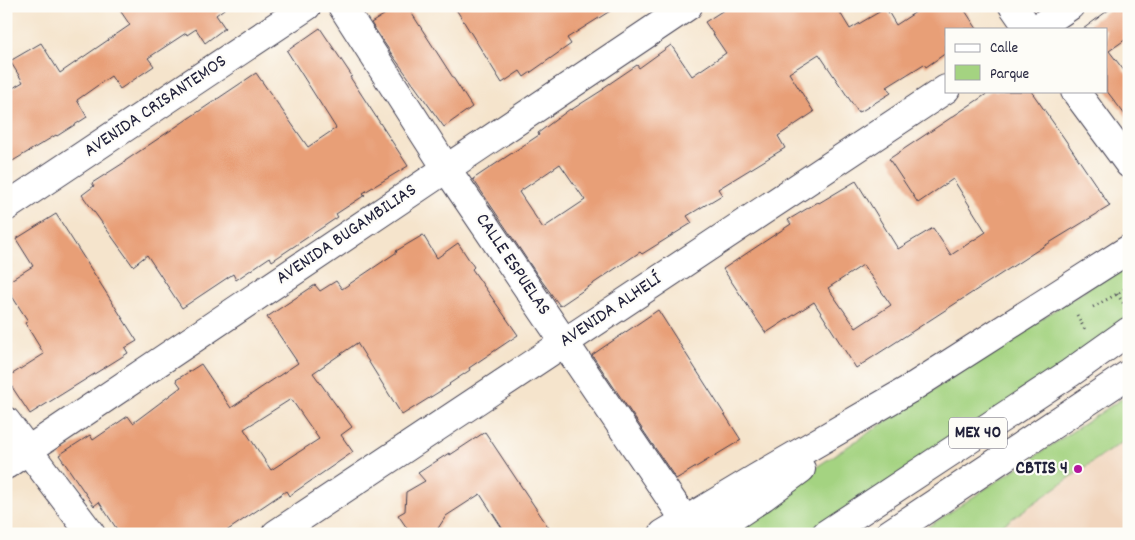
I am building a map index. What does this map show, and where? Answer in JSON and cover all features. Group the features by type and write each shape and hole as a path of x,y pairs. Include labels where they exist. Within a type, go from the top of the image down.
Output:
{"street":[{"name":"AVENIDA CRISANTEMOS","path":"6,207 306,6"},
{"name":"CALLE ESPUELAS","path":"342,6 446,168 564,342 685,529"},
{"name":"AVENIDA BUGAMBILIAS","path":"17,458 688,6"},
{"path":"1013,6 1028,28"},
{"path":"1037,28 1070,6"},
{"name":"AVENIDA ALHELÍ","path":"276,534 945,90"},
{"path":"1076,92 1129,164"},
{"path":"685,529 763,497 908,390 1129,249"},
{"name":"MEX 40","path":"826,534 1070,373 1129,331"},
{"name":"MEX 40","path":"889,534 1129,374"},
{"path":"6,421 17,458 91,534"}],"path":[{"path":"1117,294 1120,299"}],"shaded area":[{"name":"CBTIS 4","path":"1129,404 1129,534 926,534"}],"green space":[{"path":"1129,261 1129,323 813,534 715,534"},
{"path":"1129,394 1129,438 990,534 917,534"}],"building":[{"path":"117,6 228,6 216,15 225,28 205,43 196,29 187,35 186,33 148,58 154,66 120,89 111,76 77,100 87,117 6,165 6,92 23,82 10,61 41,43 60,73 130,25"},
{"path":"398,6 407,6 472,107 444,127 371,23"},
{"path":"454,6 618,6 567,38 571,44 524,77 520,71 502,83"},
{"path":"730,6 836,6 850,29 886,8 896,25 925,6 962,6 976,28 945,28 945,54 926,67 924,64 887,87 891,93 860,112 858,112 819,54 789,73 814,112 778,136 785,148 718,189 722,195 687,216 692,223 642,254 640,252 560,306 473,179 539,135 538,133 570,109 604,89 637,65 639,68 671,45 692,76 726,53 705,22","holes":["560,164 585,200 543,228 519,192"]},
{"path":"1114,6 1129,6 1129,37 1109,51 1129,77 1129,120 1108,92 1108,28 1084,28"},
{"path":"320,28 408,166 363,193 365,195 336,214 338,217 272,261 270,257 236,280 233,274 182,308 147,255 133,266 82,195 94,186 92,183 256,73 308,147 336,128 287,51"},
{"path":"990,92 1032,92 1110,206 1041,248 856,368 814,302 766,333 723,269 791,224 788,220 856,181 898,249 933,228 951,255 986,232 953,179 918,203 889,159","holes":["863,265 891,305 856,328 828,288"]},
{"path":"56,214 137,341 125,348 128,353 30,414 6,378 44,354 25,323 28,321 6,287 6,283 33,266 16,239"},
{"path":"423,235 437,258 458,243 474,267 472,269 518,335 469,368 470,370 450,385 402,415 357,343 313,373 352,427 341,435 353,452 289,496 286,491 222,534 120,534 99,502 94,506 59,455 90,435 93,440 128,416 133,423 181,387 176,380 201,364 231,408 298,363 267,317 315,285 320,291 336,281 342,289 396,251","holes":["291,399 319,439 271,470 244,429"]},
{"path":"658,310 741,440 676,479 592,355"},
{"path":"485,432 553,534 506,534 480,494 446,516 437,530 432,529 429,534 411,534 398,515 405,511 406,492 425,481 418,473"}],"place":[{"name":"CBTIS 4","path":"1078,469"}]}
